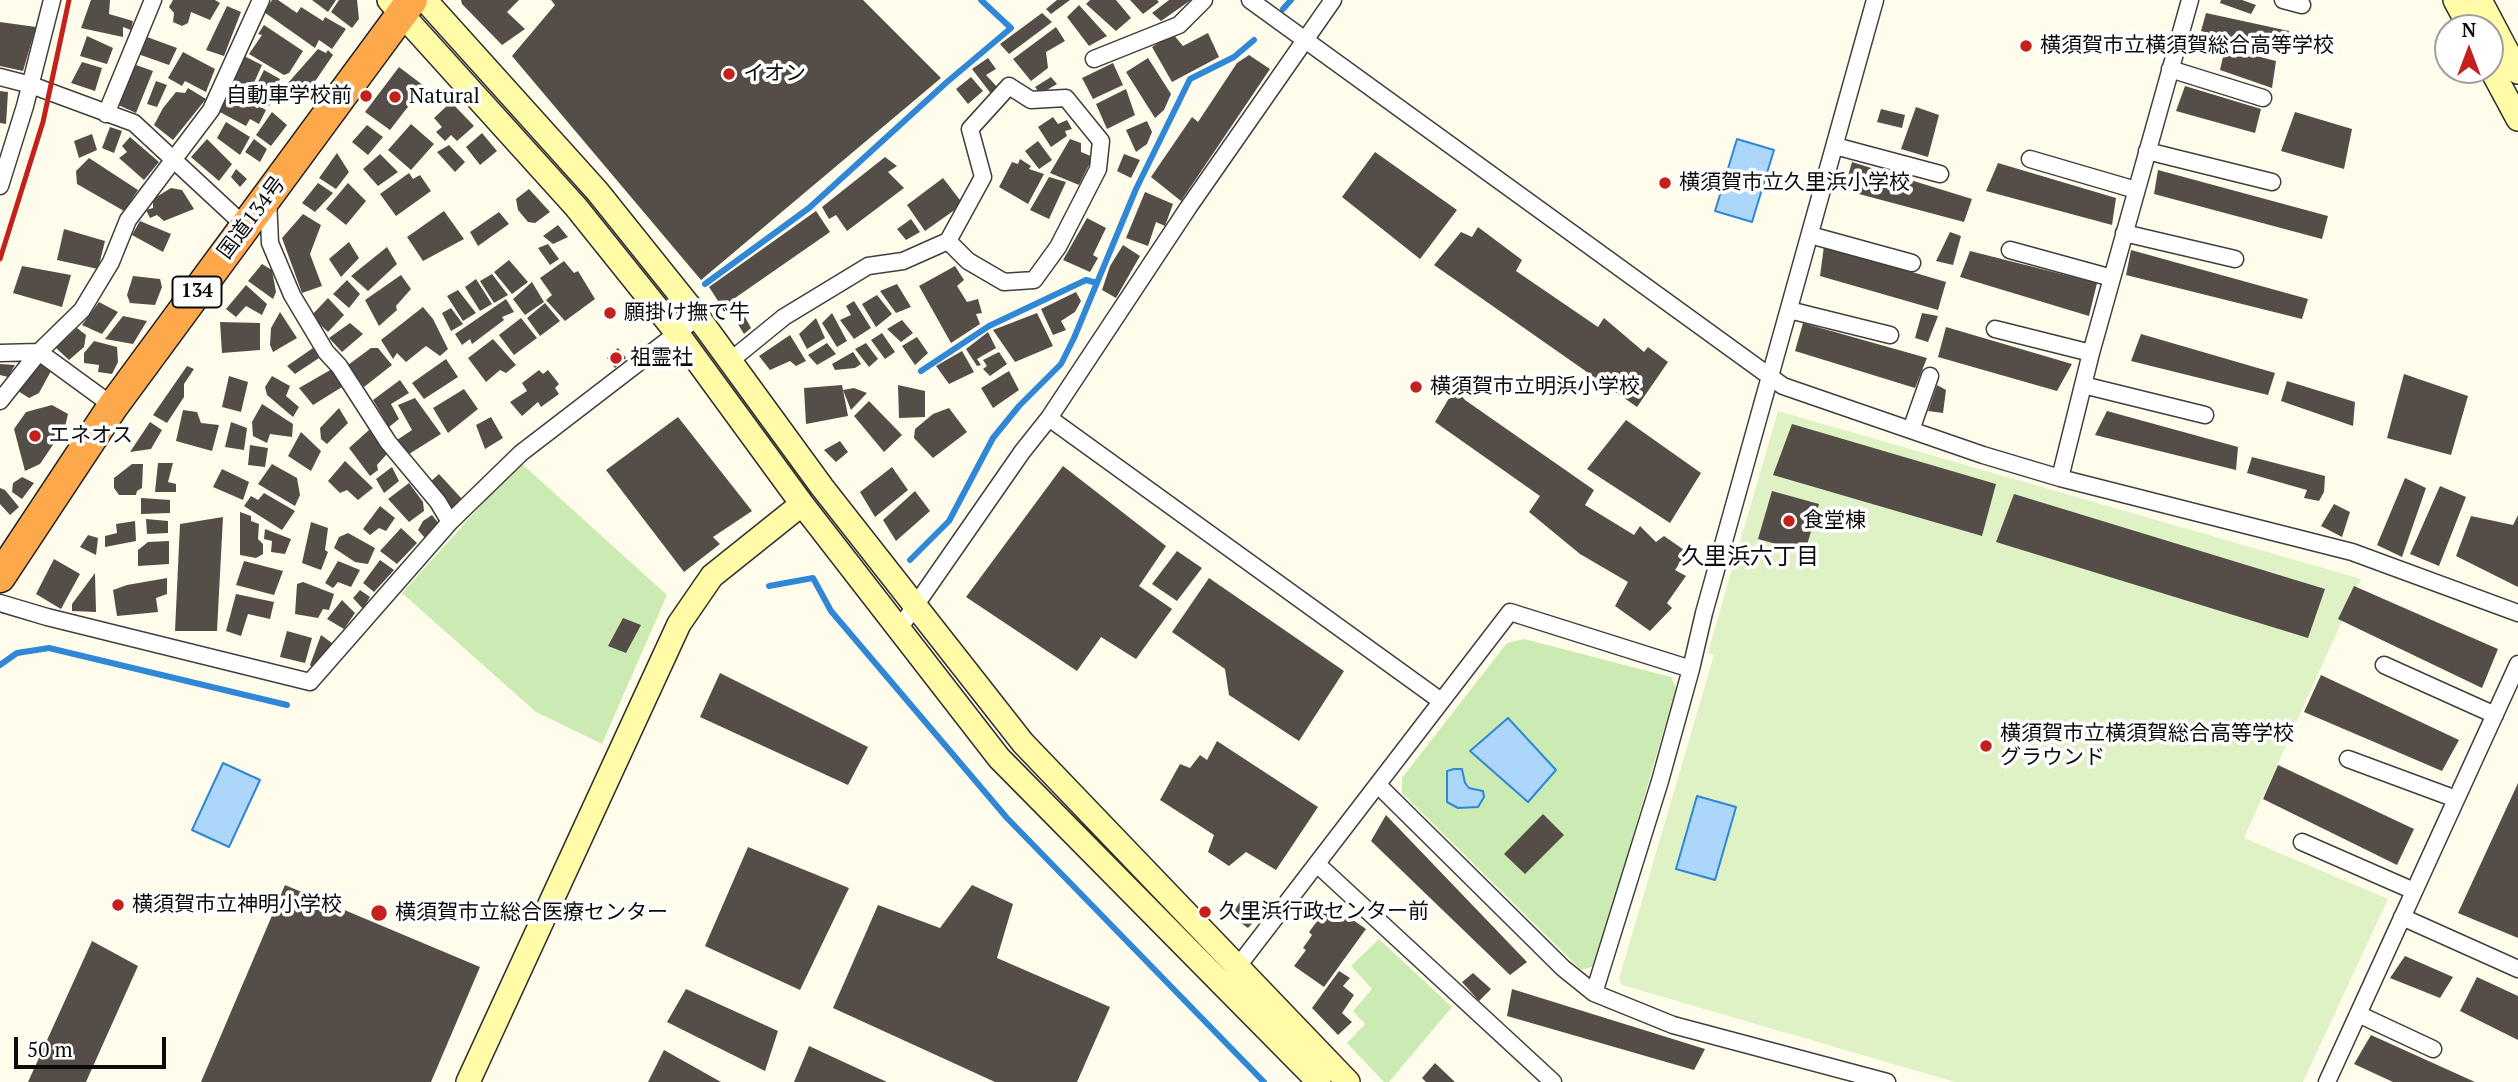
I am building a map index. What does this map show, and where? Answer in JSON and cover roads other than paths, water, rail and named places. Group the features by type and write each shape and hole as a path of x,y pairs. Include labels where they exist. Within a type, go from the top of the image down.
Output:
{"highway":[{"name":"国道134号","path":"0,577 113,406 407,3"}],"street":[{"path":"0,186 31,85 52,0"},
{"path":"106,114 153,0"},
{"path":"0,401 39,352 82,310 111,262 128,220 211,110 261,0"},
{"path":"1094,59 1178,25 1205,0"},
{"path":"1250,0 1783,386 2060,478 2352,552 2518,613"},
{"path":"900,629 1022,452 1049,418 1188,208 1333,0"},
{"path":"1594,993 1660,781 1704,613 1875,0"},
{"path":"2060,478 2091,353 2190,0"},
{"path":"2283,0 2302,5"},
{"path":"2480,0 2518,72"},
{"path":"407,3 597,191 698,317 822,488 1023,743 1231,976 1319,1082"},
{"path":"407,3 677,333 802,504 999,758 1348,1082"},
{"path":"2170,69 2263,98"},
{"path":"0,77 31,85 134,123 246,227"},
{"path":"2499,84 2518,119"},
{"path":"730,361 784,317 868,266 903,261 948,241 983,177 970,129 1009,86 1031,100 1066,98 1101,141 1098,169 1058,247 1034,280 1004,282 968,261 948,241"},
{"path":"1835,146 1940,174"},
{"path":"2147,151 2272,182"},
{"path":"2030,159 2136,190"},
{"path":"268,197 270,243 292,295 326,352 340,366 388,442 438,502 450,523"},
{"path":"2124,233 2235,259"},
{"path":"1810,234 1912,263"},
{"path":"2010,250 2112,278"},
{"path":"1789,310 1890,335"},
{"path":"0,603 310,682 450,523 521,453 698,317"},
{"path":"1995,329 2091,353"},
{"path":"0,352 39,352 113,406"},
{"path":"1911,430 1930,376"},
{"path":"2083,384 2205,415"},
{"path":"1049,418 1441,701"},
{"path":"468,1082 679,624 712,576 822,488"},
{"path":"1231,976 1510,612 1691,669"},
{"path":"2327,1082 2518,664"},
{"path":"2384,665 2495,715"},
{"path":"2348,759 2456,799"},
{"path":"1378,785 1563,968 1594,993 1673,1025 1832,1075 1886,1082"},
{"path":"2302,842 2414,891"},
{"path":"1317,864 1553,1082"},
{"path":"2402,917 2518,969"},
{"path":"2358,1014 2433,1049"}],"water":[{"path":"1737,139 1774,150 1752,222 1715,211"},
{"path":"1508,718 1556,770 1528,802 1470,751"},
{"path":"223,763 260,780 229,847 192,830"},
{"path":"1462,769 1469,788 1483,791 1484,797 1478,807 1458,808 1447,802 1447,771"},
{"path":"1697,796 1736,807 1715,880 1676,869"}],"waterway":[{"path":"705,284 809,208 947,82 1011,28 981,0"},
{"path":"1283,9 1291,0"},
{"path":"910,560 949,521 993,438 1019,406 1061,364 1136,189 1190,79 1234,57 1254,40"},
{"path":"921,371 989,326 1086,280 1097,283"},
{"path":"769,586 813,578 831,611 1007,818 1264,1082"},
{"path":"0,665 17,653 49,648 287,705"}],"railway":[{"path":"0,259 43,122 69,0"}],"place":[{"name":"横須賀市立横須賀総合高等学校","path":"2026,46"},
{"name":"イオン","path":"729,74"},
{"name":"自動車学校前","path":"366,96"},
{"name":"Natural","path":"395,97"},
{"name":"横須賀市立久里浜小学校","path":"1665,183"},
{"name":"願掛け撫で牛","path":"610,313"},
{"name":"祖霊社","path":"616,358"},
{"name":"横須賀市立明浜小学校","path":"1416,387"},
{"name":"エネオス","path":"35,436"},
{"name":"食堂棟","path":"1789,521"},
{"name":"横須賀市立横須賀総合高等学校 グラウンド","path":"1986,746"},
{"name":"横須賀市立神明小学校","path":"118,905"},
{"name":"久里浜行政センター前","path":"1205,912"},
{"name":"横須賀市立総合医療センター","path":"379,913"}],"district":[{"name":"久里浜六丁目","path":"1750,557"}]}
